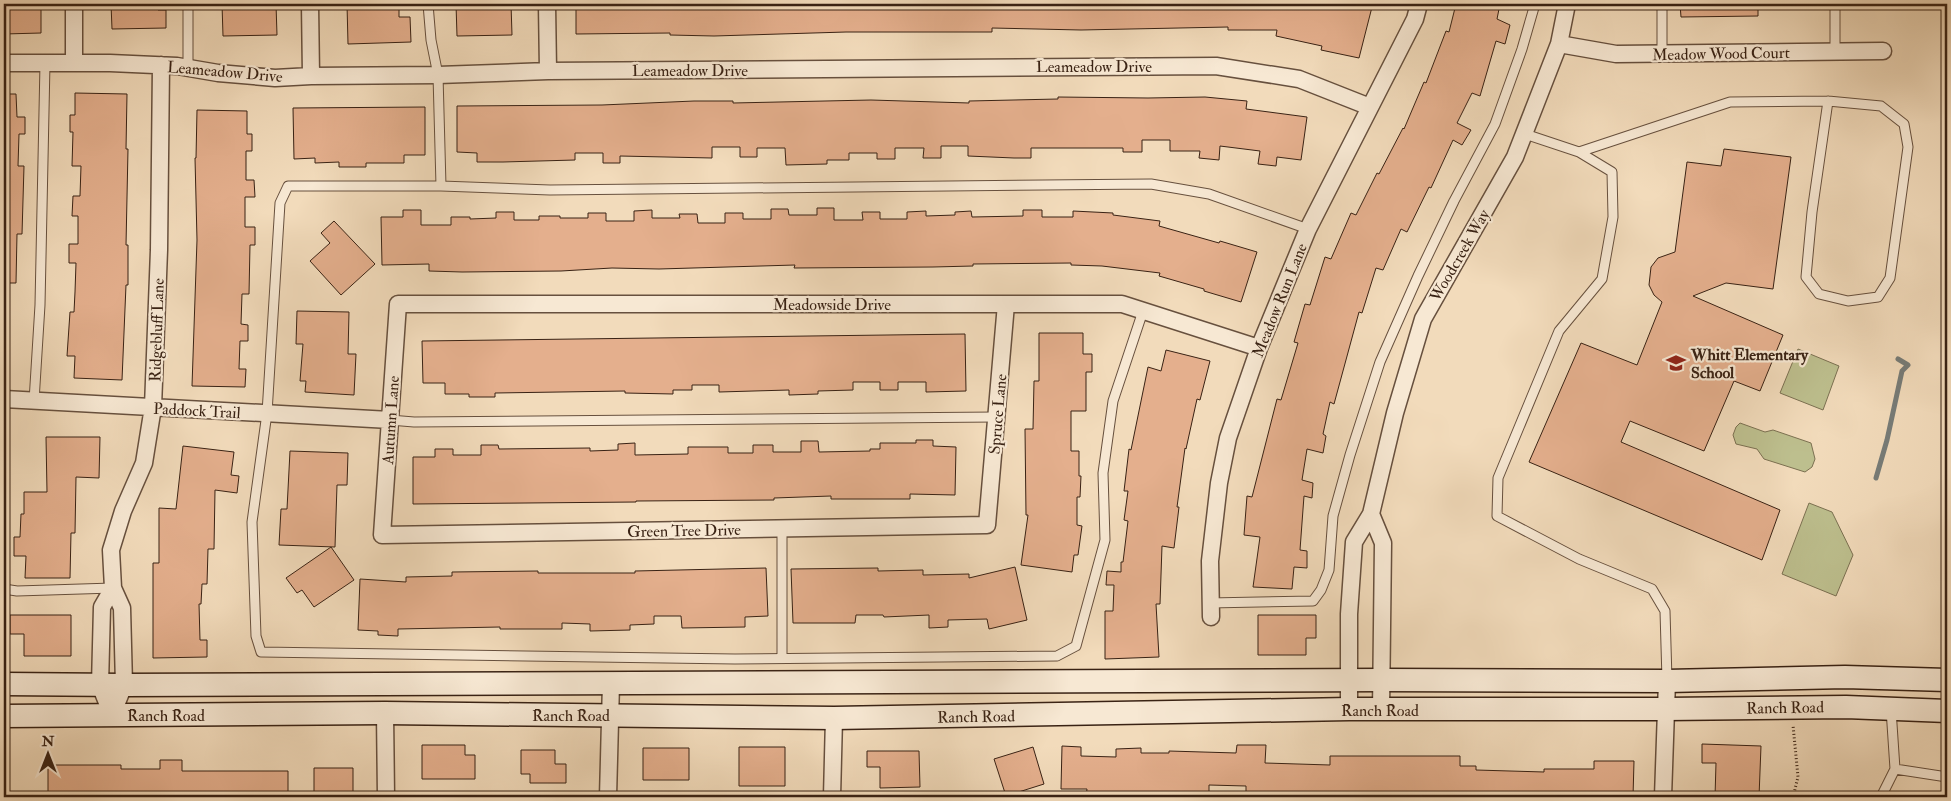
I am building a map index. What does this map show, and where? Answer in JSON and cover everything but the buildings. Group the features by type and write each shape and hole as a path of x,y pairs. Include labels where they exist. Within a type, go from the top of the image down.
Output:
{"main road":[{"name":"Ranch Road","path":"4,684 1349,680 1667,681 1845,677 1947,680"},
{"name":"Ranch Road","path":"4,716 385,714 834,718 1349,709 1666,709 1846,706 1947,711"}],"street":[{"path":"74,4 74,63"},
{"path":"310,4 311,76"},
{"path":"547,4 548,71"},
{"name":"Meadow Run Lane","path":"1210,610 1210,561 1218,482 1228,438 1259,348 1308,229 1415,19 1419,4"},
{"name":"Woodcreek Way","path":"1349,709 1349,614 1354,542 1371,514 1395,414 1423,319 1516,156 1559,44 1567,4"},
{"name":"Meadow Wood Court","path":"1559,44 1616,54 1884,51"},
{"name":"Leameadow Drive","path":"4,63 161,65 275,78 548,71 1216,66 1299,79 1370,107"},
{"name":"Ridgebluff Lane","path":"112,588 111,550 123,510 144,463 153,407 160,250 161,65"},
{"name":"Meadowside Drive","path":"398,304 1122,304 1259,348"},
{"name":"Autumn Lane","path":"382,535 398,304"},
{"name":"Spruce Lane","path":"987,525 1006,304"},
{"name":"Paddock Trail","path":"4,399 390,420"},
{"path":"1371,514 1383,543 1381,710"},
{"name":"Green Tree Drive","path":"382,535 987,525"},
{"path":"112,588 102,607 100,685 112,715"},
{"path":"112,588 122,608 124,685 112,715"},
{"path":"1663,797 1667,681"},
{"path":"608,797 611,683"},
{"path":"385,714 386,797"},
{"path":"832,797 834,718"}],"lane":[{"path":"188,4 188,68"},
{"path":"428,4 438,75 441,186"},
{"path":"1210,610 1313,602 1321,590 1329,570 1332,516 1380,362 1434,243 1495,124 1522,49 1535,4"},
{"path":"1662,4 1662,54"},
{"path":"1835,4 1835,51"},
{"path":"34,401 40,304 44,63"},
{"path":"1579,152 1730,102 1828,101 1881,106 1904,124 1908,147 1890,278 1878,296 1848,301 1819,294 1806,277 1828,101"},
{"path":"1525,134 1579,152 1612,172 1613,217 1602,279 1559,331 1498,478 1497,516 1579,559 1652,589 1665,611 1667,681"},
{"path":"1143,312 1113,401 1103,473 1104,540 1076,646 1057,656 782,658 261,652 256,636 252,522 267,414 280,203 288,186 441,186 550,190 1151,184 1208,194 1308,229"},
{"path":"390,420 424,422 996,417"},
{"path":"782,528 782,658"},
{"path":"4,589 16,591 112,588"},
{"path":"1881,797 1895,769 1891,708"},
{"path":"1895,769 1947,777"}],"path":[{"path":"1793,722 1798,777 1793,797"}],"green space":[{"path":"1798,349 1839,366 1823,410 1780,393"},
{"path":"1740,423 1765,432 1773,430 1811,443 1815,459 1812,467 1805,472 1764,459 1757,449 1736,444 1733,435"},
{"path":"1809,503 1832,512 1853,555 1836,596 1782,574"}],"waterway":[{"path":"1876,478 1887,440 1902,371 1908,365 1898,359"},
{"path":"1947,535 1947,544"}],"place":[{"name":"Whitt Elementary School","path":"1676,363"}]}
